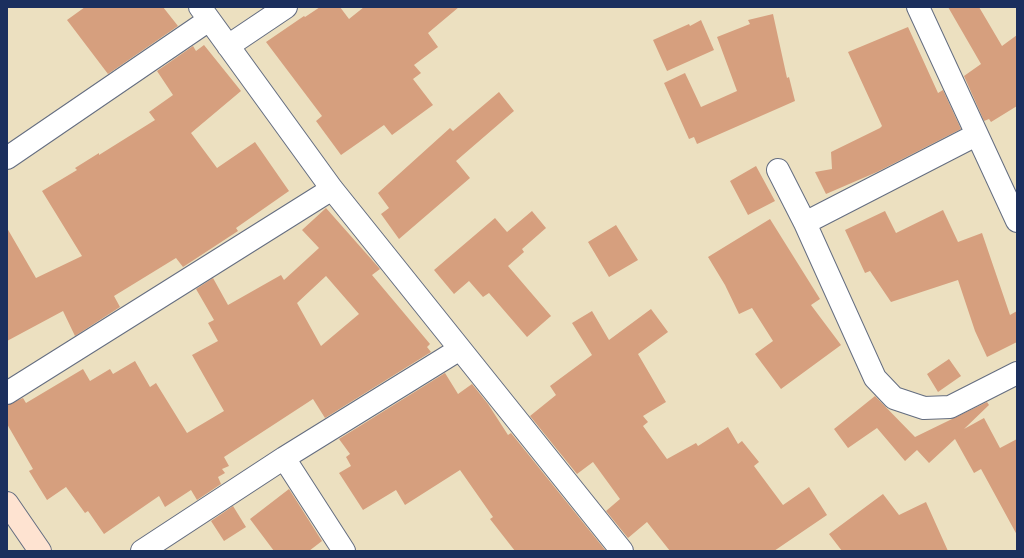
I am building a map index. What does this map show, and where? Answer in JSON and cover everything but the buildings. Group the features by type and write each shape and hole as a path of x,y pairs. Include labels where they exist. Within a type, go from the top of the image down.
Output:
{"street":[{"path":"228,46 286,7"},
{"path":"918,7 1017,221"},
{"path":"7,158 204,14 332,189 622,551"},
{"path":"805,223 976,135"},
{"path":"778,170 805,223 875,378 894,398 924,408 950,407 1017,373"},
{"path":"7,393 332,189"},
{"path":"142,551 284,458 460,349"},
{"path":"284,458 344,551"},
{"path":"7,503 40,551"}]}
